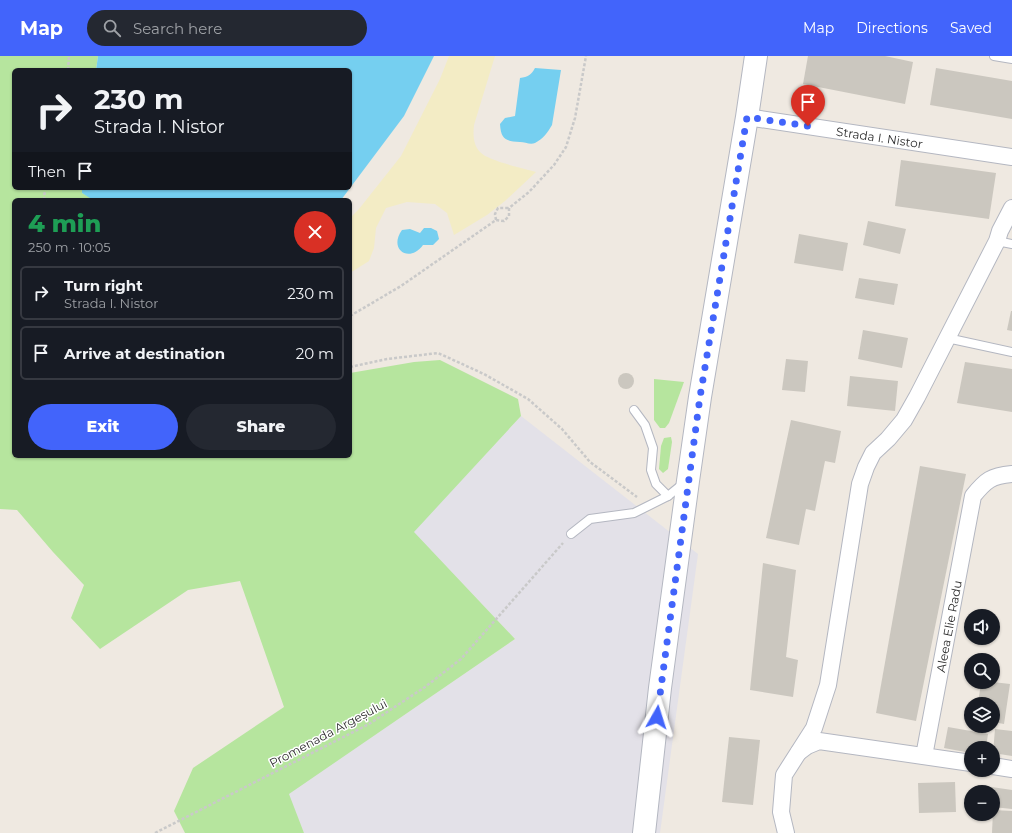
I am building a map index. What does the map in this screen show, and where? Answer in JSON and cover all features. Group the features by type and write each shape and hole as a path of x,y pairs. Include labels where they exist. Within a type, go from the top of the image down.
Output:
{"street":[{"path":"644,833 660,688 700,397 756,60"},
{"name":"Strada I. Nistor","path":"747,117 1012,157"},
{"path":"786,833 781,812 784,775 814,728 828,685 860,484 874,453 904,420 917,398 947,338 1005,242 1000,231 1012,208"},
{"name":"Aleea Elie Radu","path":"924,756 973,496 982,484 996,476 1012,474"},
{"path":"798,752 807,746 819,742 964,762"},
{"path":"1000,767 1012,769"}],"lane":[{"path":"994,56 1012,59"},
{"path":"947,338 1012,352"},
{"path":"634,410 645,425 653,448 651,470 656,484 668,496"},
{"path":"571,534 590,519 634,513 668,496 688,480"}],"path":[{"path":"68,68 69,56"},
{"path":"496,220 495,214 498,208 509,208 529,192 554,165 566,147 575,118 586,56"},
{"path":"352,315 400,286 496,220 504,221 510,216 509,208"},
{"path":"352,367 387,359 438,354 484,374 528,399 562,429 590,462 649,506"},
{"name":"Promenada Argeșului","path":"155,833 369,724 425,687 461,659 571,534"}],"shaded area":[{"path":"521,416 698,554 660,833 304,833 288,794 515,639 413,532"}],"green space":[{"path":"0,56 98,56 96,68 12,68 12,190 82,190 82,193 92,198 12,198 12,458 352,458 352,373 414,362 440,360 518,399 521,416 414,532 515,639 289,794 304,833 185,833 174,811 193,768 284,707 240,581 188,590 100,649 71,618 84,585 17,510 0,509"},
{"path":"654,379 684,382 669,423 665,428 660,428 654,420"},
{"path":"671,437 672,442 668,469 663,473 659,469 661,446 664,438"}],"sand":[{"path":"449,56 495,56 474,125 475,143 480,152 490,158 536,172 505,201 487,215 454,235 447,213 435,204 407,202 386,208 376,228 374,248 369,261 352,272 352,216 401,156 440,79"}],"water":[{"path":"98,56 434,56 404,116 352,185 352,68 96,68"},
{"path":"535,68 561,70 552,125 545,135 533,144 505,139 500,124 505,118 515,116 520,78 529,75"},
{"path":"82,190 348,190 342,198 90,198 82,193"},
{"path":"424,228 431,228 437,231 439,239 433,245 423,245 418,251 407,254 402,252 397,243 398,237 402,230 410,229 420,233"}],"building":[{"path":"808,56 885,56 913,62 905,104 803,84"},
{"path":"936,68 1012,81 1012,119 930,105"},
{"path":"901,160 996,173 989,219 895,206"},
{"path":"868,221 906,229 900,254 863,245"},
{"path":"799,234 848,243 843,271 794,263"},
{"path":"859,278 898,284 894,305 855,298"},
{"path":"1012,311 1012,331 1007,330"},
{"path":"863,330 908,338 902,368 858,359"},
{"path":"786,359 808,361 805,392 782,390"},
{"path":"965,362 1012,369 1012,412 957,403"},
{"path":"626,373 633,378 634,381 629,388 626,389 619,384 618,381 623,374"},
{"path":"850,376 898,381 895,411 847,406"},
{"path":"791,420 841,431 835,463 825,461 815,511 806,509 799,545 766,538"},
{"path":"920,466 966,474 916,721 876,713"},
{"path":"763,563 796,570 786,657 798,660 793,697 750,690"},
{"path":"1000,683 1010,684 1004,724 1000,723 1000,697 979,697 980,689 1000,689"},
{"path":"948,727 964,730 964,733 988,734 987,741 964,741 964,752 944,748"},
{"path":"1000,730 1012,731 1012,756 1000,754 1000,741 994,741 995,733 1000,733"},
{"path":"729,737 760,740 753,805 722,802"},
{"path":"955,782 956,812 919,813 918,783"},
{"path":"1000,788 1012,790 1012,809 1000,808"},
{"path":"1000,810 1012,811 1012,833 992,833 993,821 1000,821"}],"route":[{"path":"657,717 700,397 747,117 808,126"}]}
